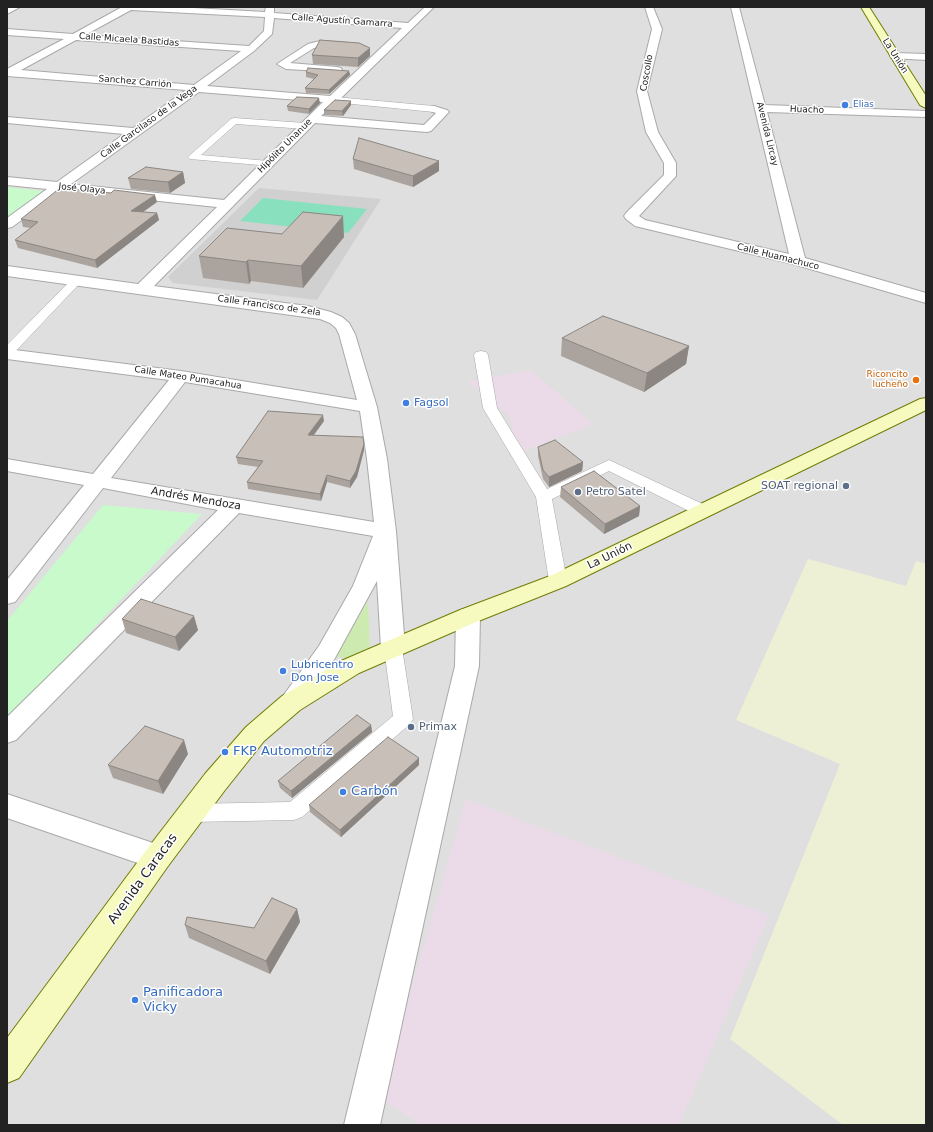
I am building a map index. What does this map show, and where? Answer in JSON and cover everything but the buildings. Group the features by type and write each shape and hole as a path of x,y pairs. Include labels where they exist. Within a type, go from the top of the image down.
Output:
{"main road":[{"name":"La Unión","path":"865,7 926,105"},
{"name":"La Unión","path":"292,703 350,667 468,616 558,581 926,403"},
{"name":"Avenida Caracas","path":"7,1066 191,813 255,734 292,703"}],"street":[{"path":"7,11 16,7"},
{"path":"8,72 130,7"},
{"name":"Calle Agustín Gamarra","path":"130,7 270,11 410,26"},
{"name":"Hipólito Unanue","path":"143,288 309,123 430,7"},
{"name":"Coscollo","path":"631,216 670,176 670,163 652,132 642,91 657,29 649,7"},
{"name":"Avenida Lircay","path":"735,7 798,261"},
{"name":"Calle Garcilaso de la Vega","path":"7,224 61,187 251,49 269,32 270,11"},
{"name":"Calle Micaela Bastidas","path":"7,32 251,49"},
{"path":"357,47 320,44 311,46 282,64 286,66 362,72"},
{"path":"371,48 386,49"},
{"path":"895,56 926,58"},
{"name":"Sanchez Carrión","path":"8,72 334,100"},
{"name":"Huacho","path":"761,108 926,114"},
{"path":"309,123 427,129 443,112 434,110"},
{"path":"7,120 136,132"},
{"name":"José Olaya","path":"7,181 228,204"},
{"name":"Calle Huamachuco","path":"631,216 640,224 798,261 926,298"},
{"name":"Calle Francisco de Zela","path":"7,271 143,288 308,312 325,315 336,320 343,326 347,334 368,407 377,459 386,531 393,648"},
{"name":"Calle Mateo Pumacahua","path":"7,353 182,376 368,407"},
{"path":"7,596 182,376"},
{"name":"Andrés Mendoza","path":"7,465 234,506 386,531"},
{"path":"7,733 234,506"},
{"name":"Calle Francisco de Zela","path":"292,703 327,652 364,586 386,531"},
{"path":"362,1125 467,666 468,616"},
{"path":"7,806 158,857"}],"lane":[{"path":"334,100 434,110"},
{"path":"268,164 193,157 234,120 309,123"},
{"path":"7,353 78,280"},
{"path":"481,355 490,408 544,497 558,581"},
{"path":"544,497 609,465 703,511"},
{"path":"191,813 294,811 403,719 393,648"}],"shaded area":[{"path":"7,7 926,7 926,1125 7,1125"},
{"path":"259,188 381,199 317,300 173,283 168,277"},
{"path":"531,370 593,424 516,454 510,417 468,381"},
{"path":"466,799 769,915 679,1125 421,1125 380,1098"}],"green space":[{"path":"7,187 44,191 7,217"},
{"path":"263,198 367,209 348,233 240,221"},
{"path":"103,505 202,514 7,720 7,621"},
{"path":"808,559 906,586 916,561 926,564 926,1125 843,1125 730,1039 840,764 736,720"},
{"path":"368,602 370,650 350,659 339,657 333,653"}],"place":[{"name":"Elias","path":"845,105"},
{"name":"Riconcito lucheño","path":"916,380"},
{"name":"Fagsol","path":"406,403"},
{"name":"SOAT regional","path":"846,486"},
{"name":"Petro Satel","path":"578,492"},
{"name":"Lubricentro Don Jose","path":"283,671"},
{"name":"Primax","path":"411,727"},
{"name":"FKP Automotriz","path":"225,752"},
{"name":"Carbón","path":"343,792"},
{"name":"Panificadora Vicky","path":"135,1000"}]}
